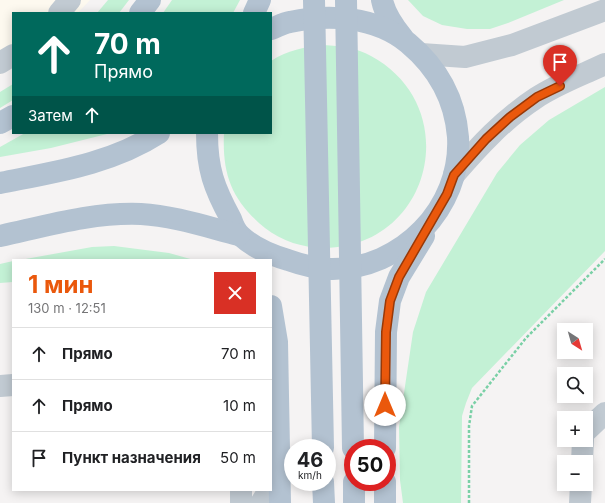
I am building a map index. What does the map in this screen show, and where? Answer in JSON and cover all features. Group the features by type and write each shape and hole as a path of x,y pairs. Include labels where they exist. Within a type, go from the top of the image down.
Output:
{"main road":[{"path":"141,12 150,0"},
{"path":"254,12 260,0"},
{"path":"314,0 323,439"},
{"path":"346,0 353,439"},
{"path":"382,0 383,7 391,22 404,39 421,54 438,74 450,97 457,123 458,149 454,175 447,194 438,212 399,277 390,301 386,332 385,439"},
{"path":"272,30 288,22 335,17 359,20 382,28 404,39"},
{"path":"0,123 12,117"},
{"path":"0,183 108,159 139,145 157,134"},
{"path":"207,134 207,154 213,182 251,248"},
{"path":"0,236 96,217 122,214 142,214 193,223 251,248 306,266 331,269 356,267 380,260 402,248 422,232 438,212"},
{"path":"272,312 277,342 275,477 280,503"},
{"path":"323,491 324,503"},
{"path":"354,491 354,503"},
{"path":"385,491 385,503"}],"street":[{"path":"60,12 70,0"},
{"path":"421,54 465,57 512,45 605,10"},
{"path":"0,63 12,56"},
{"path":"454,175 486,139 510,117 537,97 605,64"},
{"path":"0,386 12,385"},
{"path":"593,424 605,413"},
{"path":"241,491 241,503"},
{"path":"261,503 268,491"},
{"path":"580,503 581,491"}],"path":[{"path":"469,503 469,426 472,406 526,338 605,259"}],"shaded area":[{"path":"0,0 90,0 79,12 12,12 12,67 0,75"}],"green space":[{"path":"108,0 129,0 120,12 98,12"},
{"path":"172,0 240,0 234,12 164,12"},
{"path":"408,0 564,0 490,29 467,29 442,25 423,16"},
{"path":"324,45 336,46 366,53 400,79 418,107 426,139 423,171 411,200 390,225 361,242 316,248 293,243 278,237 265,228 244,208 231,186 227,174 224,134 272,134 272,60 283,54"},
{"path":"12,85 12,101 0,108 0,92"},
{"path":"605,87 605,251 472,388 462,416 461,503 403,503 400,480 399,427 413,332 426,292 497,173 520,145 549,120"},
{"path":"23,134 107,134 51,148 0,157 0,147"},
{"path":"114,246 169,253 190,259 26,259 92,247"},
{"path":"12,261 12,282 0,283 0,264"}],"route":[{"path":"385,405 386,332 390,301 399,277 438,212 454,175 486,139 510,117 537,97 560,86"}]}
